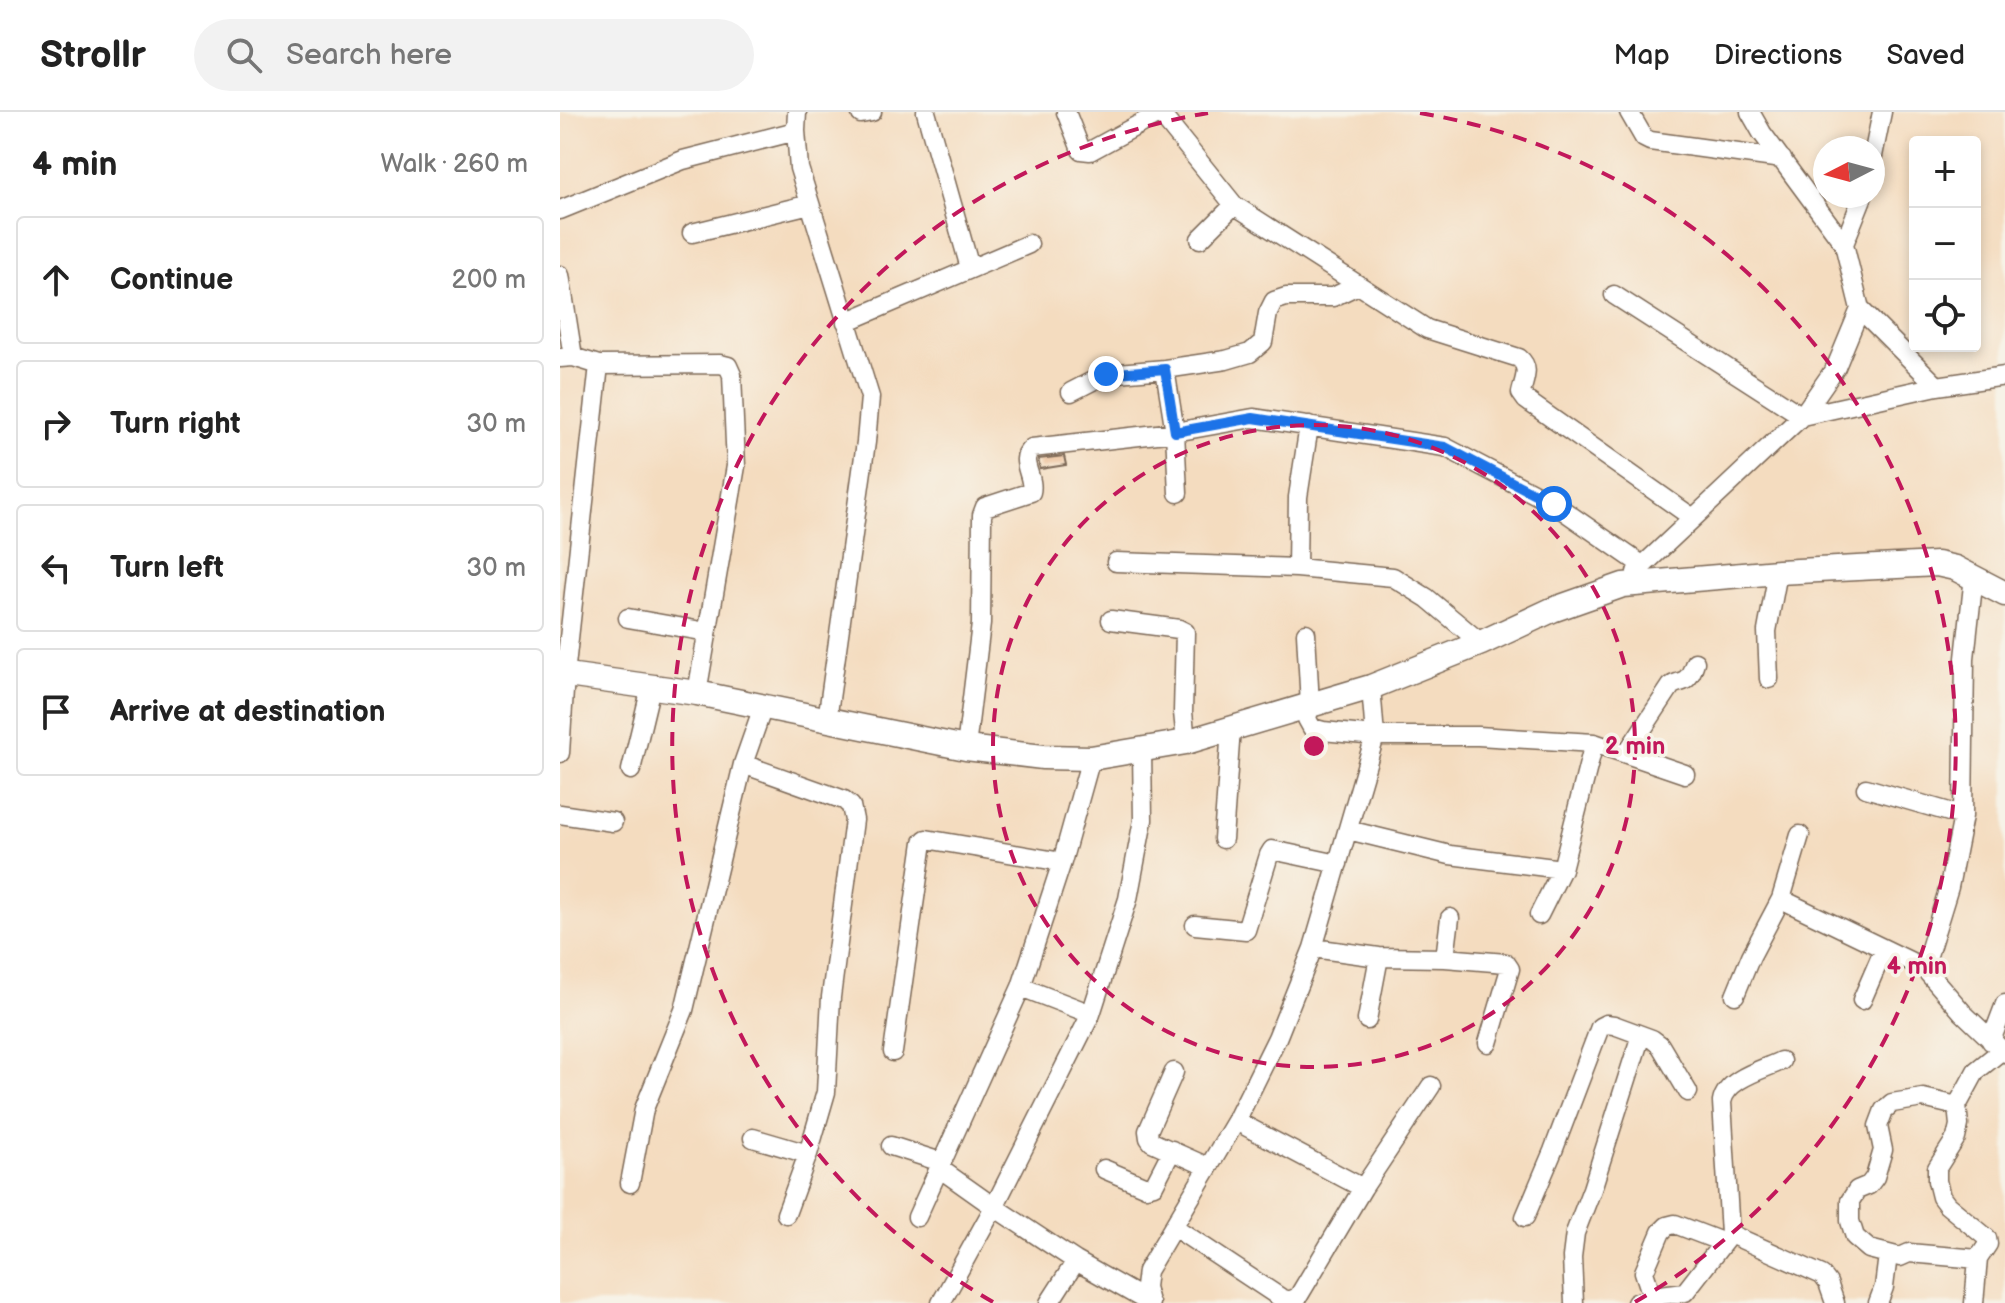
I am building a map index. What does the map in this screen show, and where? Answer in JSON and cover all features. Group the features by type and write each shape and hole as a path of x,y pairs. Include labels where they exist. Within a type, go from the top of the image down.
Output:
{"main road":[{"path":"562,674 697,693 966,748 1043,757 1091,758 1186,742 1371,687 1481,643 1552,610 1623,585 1778,572 1937,564 1974,576 2005,594"}],"street":[{"path":"926,112 970,268"},
{"path":"1066,112 1081,150 1090,151 1160,113 1234,205 1427,329 1519,358 1527,370 1521,393 1526,400 1693,518"},
{"path":"1629,112 1644,138 1650,141 1782,159"},
{"path":"1750,112 1762,133 1844,244 1860,309 1937,386"},
{"path":"1877,136 1882,112"},
{"path":"560,210 683,160 796,121 799,168 870,397 827,720"},
{"path":"692,233 810,204"},
{"path":"1200,239 1234,205"},
{"path":"1844,244 1858,208"},
{"path":"846,322 1029,244"},
{"path":"560,275 566,358 599,365 720,364 728,366 732,375 736,466 697,693"},
{"path":"1071,392 1106,374 1165,369 1226,360 1250,353 1263,342 1268,313 1274,301 1286,297 1333,297 1358,285"},
{"path":"1614,295 1802,416 1937,386 2005,376"},
{"path":"1623,585 1802,416 1836,367 1860,309"},
{"path":"560,753 568,571 599,365"},
{"path":"1165,369 1175,432 1178,493"},
{"path":"966,748 981,624 982,515 985,507 1031,492 1033,487 1025,457 1032,448 1175,432 1253,418 1445,447 1554,504 1642,565"},
{"path":"1297,568 1298,497 1309,426"},
{"path":"1116,562 1297,568 1393,577 1427,598 1481,643"},
{"path":"1769,679 1767,631 1778,572"},
{"path":"1924,968 1949,887 1963,816 1965,658 1974,576"},
{"path":"628,618 707,632"},
{"path":"1111,620 1185,632 1183,712 1186,742"},
{"path":"1306,633 1310,705 1307,719 1312,728 1375,736 1478,736 1594,743 1685,774"},
{"path":"1626,754 1671,686 1688,677 1695,662"},
{"path":"631,770 651,687"},
{"path":"1149,1303 1145,1287 1147,1271 1236,1121 1277,1038 1313,948 1375,736 1371,687"},
{"path":"630,1183 644,1109 684,1010 743,764 763,707"},
{"path":"1223,839 1231,729"},
{"path":"1539,915 1562,869 1594,743"},
{"path":"941,1303 994,1207 1091,1014 1131,886 1143,820 1142,750"},
{"path":"917,1217 1021,987 1062,862 1091,758"},
{"path":"743,764 844,800 851,806 854,820 831,997 826,1092 786,1214"},
{"path":"1866,788 1963,816"},
{"path":"560,814 613,822"},
{"path":"1348,830 1450,855 1562,869"},
{"path":"1735,995 1751,956 1781,899 1800,835"},
{"path":"893,1052 923,842 926,839 1062,862"},
{"path":"1195,925 1246,930 1272,850 1338,864"},
{"path":"1781,899 1924,968 1999,1049"},
{"path":"1445,958 1450,918"},
{"path":"1313,948 1379,957 1506,963 1510,969 1488,1043"},
{"path":"1862,1000 1884,949"},
{"path":"1367,1020 1379,957"},
{"path":"1021,987 1091,1014"},
{"path":"1974,1303 1978,1259 1988,1244 1987,1238 1941,1197 1937,1168 1956,1138 1959,1125 1957,1106 1976,1071 1999,1049 2005,1004"},
{"path":"1525,1217 1600,1027 1614,1025 1652,1039 1660,1045 1688,1092"},
{"path":"1574,1303 1572,1257 1575,1233 1641,1035"},
{"path":"1781,1061 1730,1085 1723,1094 1726,1238 1685,1292 1644,1299 1644,1272 1661,1232 1675,1224 1726,1238 1822,1275 1835,1303"},
{"path":"1174,1072 1148,1131 1149,1138 1208,1167"},
{"path":"1174,1227 1281,1298 1289,1301 1298,1297 1363,1188 1431,1086"},
{"path":"1957,1106 1923,1098 1892,1103 1884,1110 1878,1126 1883,1150 1875,1177 1869,1185 1857,1190 1850,1201 1850,1221 1855,1237 1869,1249 1888,1255 1900,1257 1909,1253 1978,1259"},
{"path":"1236,1121 1363,1188"},
{"path":"753,1138 808,1154"},
{"path":"891,1146 940,1165 994,1207 1076,1261 1149,1303"},
{"path":"1104,1169 1146,1187 1154,1185 1172,1150"},
{"path":"1878,1303 1884,1287 1888,1255"},
{"path":"1049,1303 1076,1261"}],"building":[{"path":"1064,456 1066,465 1040,469 1038,459"}],"route":[{"path":"1106,374 1165,369 1175,432 1253,418 1445,447 1554,504"}]}
